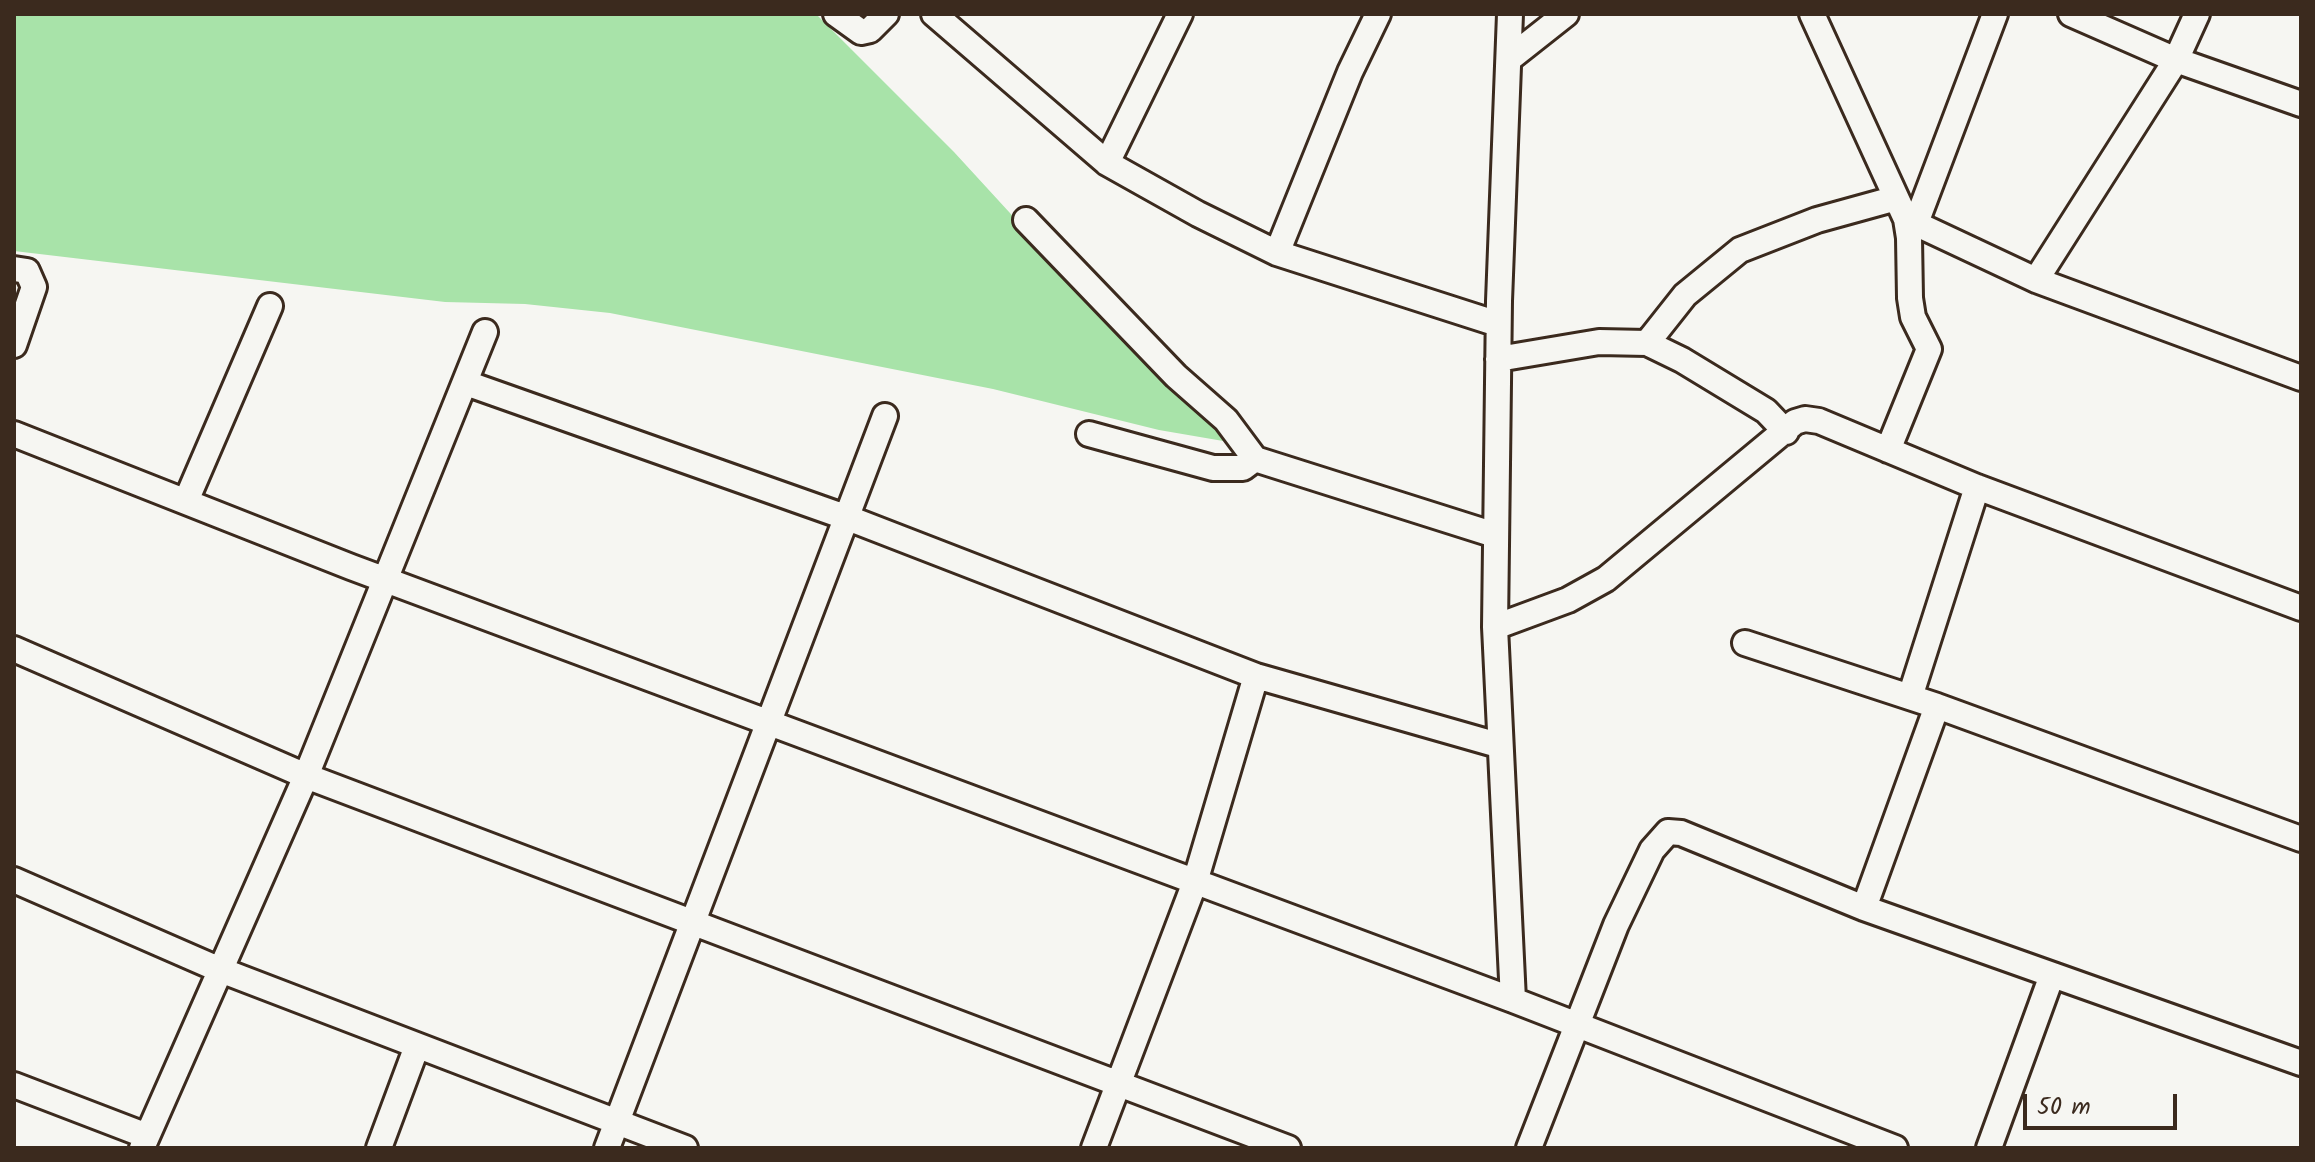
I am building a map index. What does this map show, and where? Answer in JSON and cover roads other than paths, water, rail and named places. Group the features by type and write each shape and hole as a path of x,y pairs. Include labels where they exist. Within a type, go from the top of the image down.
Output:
{"street":[{"path":"836,14 861,32 870,30 886,14"},
{"path":"1107,163 1180,14"},
{"path":"1277,253 1350,72 1378,14"},
{"path":"1510,14 1498,324 1495,627 1498,745 1513,1000"},
{"path":"1509,59 1566,14"},
{"path":"1812,14 1905,214 1913,317 1929,349 1888,450"},
{"path":"1905,214 1995,14"},
{"path":"2071,14 2176,60 2301,104"},
{"path":"2036,280 2176,60 2197,14"},
{"path":"947,19 1107,163 1277,253 1498,324"},
{"path":"1647,343 1685,295 1740,250 1817,220 1905,214 2036,280 2301,378"},
{"path":"1026,220 1176,376 1226,420 1255,459 1495,535"},
{"path":"14,269 27,271 34,287 14,345"},
{"path":"186,501 270,306"},
{"path":"14,1085 144,1142 306,776 485,332"},
{"path":"1498,359 1599,342 1647,343 1766,411 1786,432"},
{"path":"466,383 848,518 1256,676 1498,745"},
{"path":"607,1148 690,921 885,416"},
{"path":"1495,627 1568,600 1606,579 1805,419 1819,421 1977,487 2301,608"},
{"path":"14,434 383,579 1513,1000 1895,1148"},
{"path":"1089,434 1213,468 1243,468 1255,459"},
{"path":"1910,697 1977,487"},
{"path":"1745,643 1937,706 2301,839"},
{"path":"14,649 306,776 1288,1148"},
{"path":"1094,1148 1195,882 1256,676"},
{"path":"1864,908 1937,706"},
{"path":"1529,1148 1622,913 1652,850 1668,832 1681,833 1864,908 2301,1063"},
{"path":"14,880 218,969 685,1148"},
{"path":"1989,1148 2052,975"},
{"path":"379,1148 417,1046"}]}
